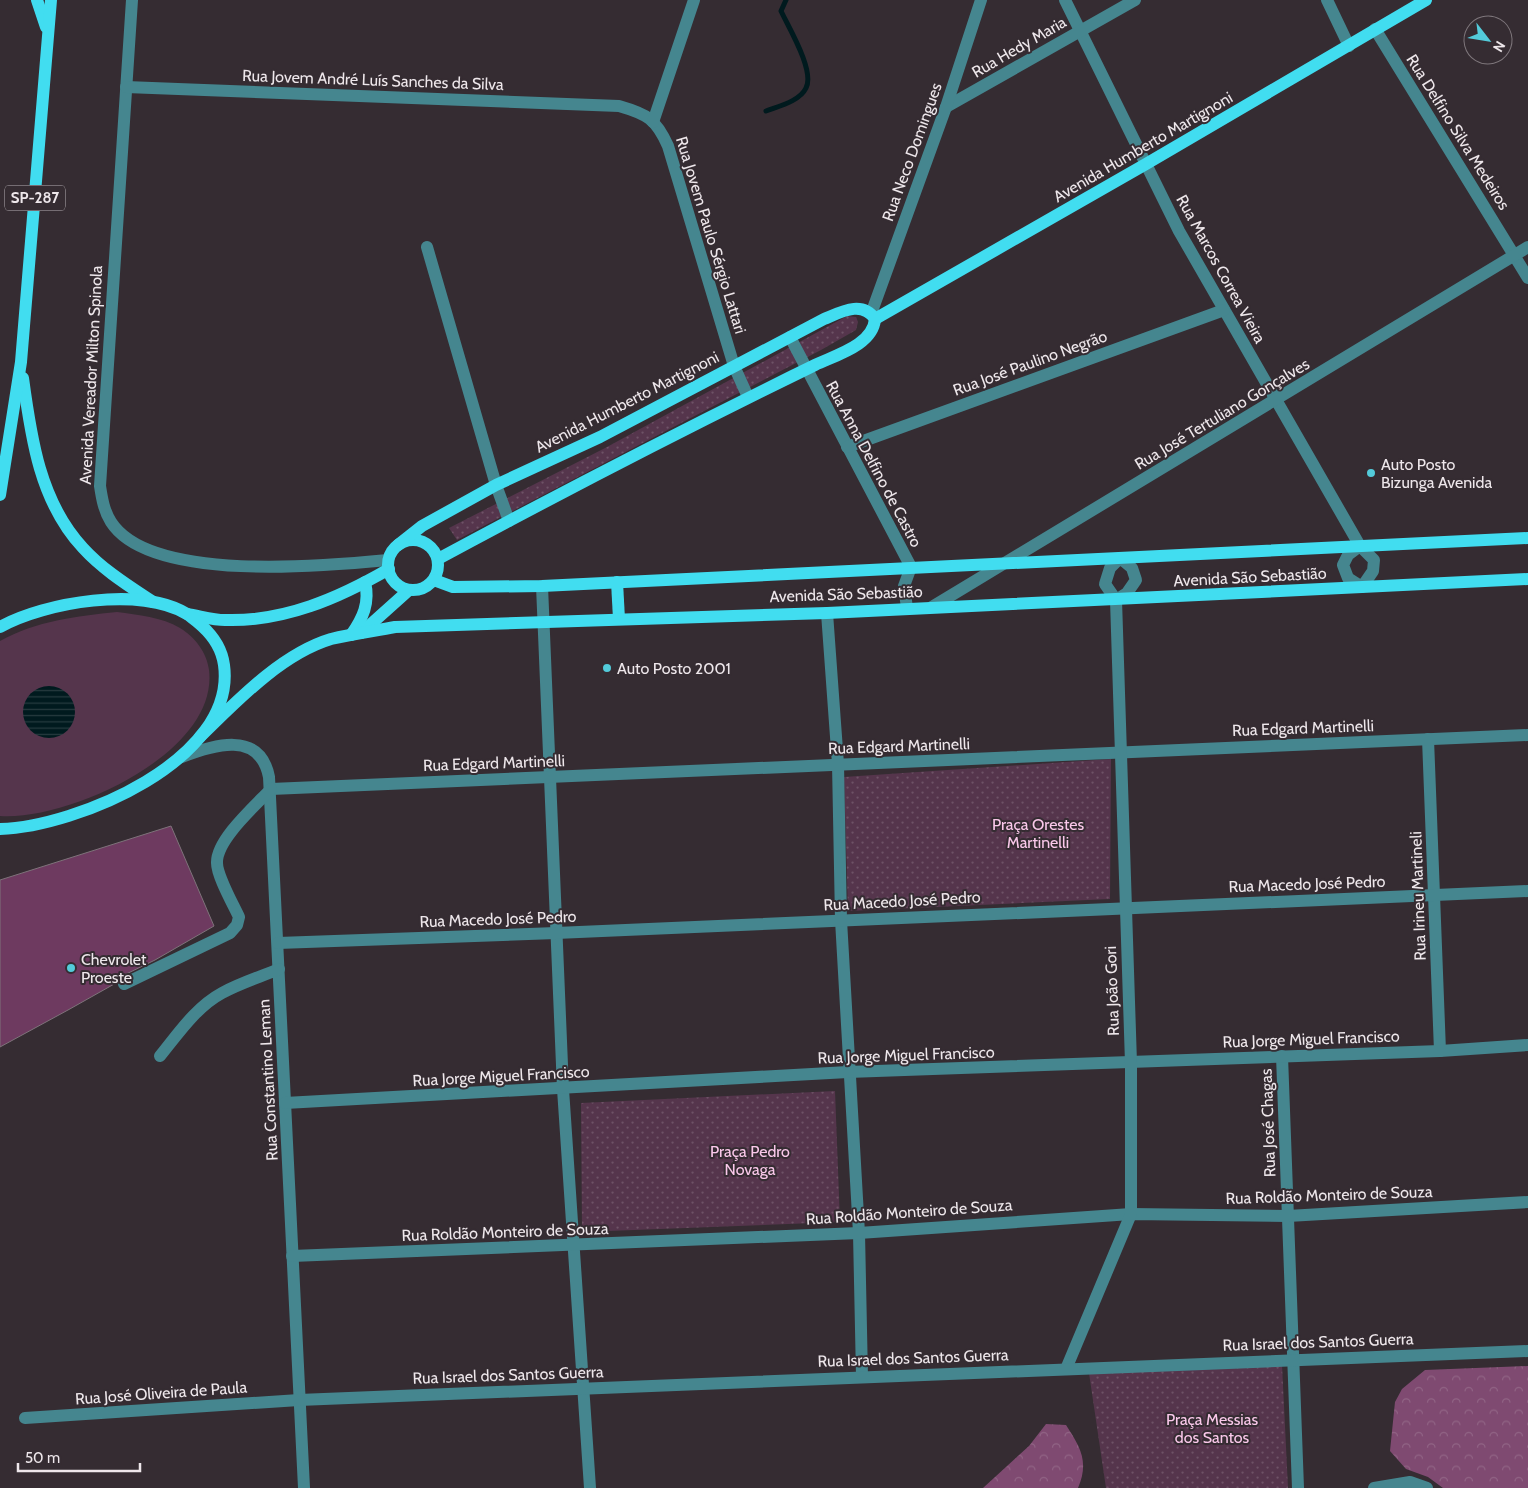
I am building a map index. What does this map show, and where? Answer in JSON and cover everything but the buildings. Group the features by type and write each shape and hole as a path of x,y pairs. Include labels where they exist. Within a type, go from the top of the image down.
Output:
{"main road":[{"path":"37,0 48,35"},
{"name":"SP-287","path":"0,495 21,362 51,0"},
{"name":"Avenida Humberto Martignoni","path":"398,545 422,526 496,485 600,437 790,337 844,311 855,308 866,310 873,316 1146,164 1426,0"},
{"path":"438,559 748,397 860,343 874,328 873,316"},
{"name":"SP-287","path":"21,362 31,435 46,489 65,526 84,549 109,572 155,604"},
{"name":"Avenida São Sebastião","path":"434,580 454,587 542,586 1528,538"},
{"path":"0,627 14,619 75,602 123,598 155,604 188,614 224,620 259,619 307,608 365,582 388,564 398,545 408,540 421,540 430,545 438,559 438,569 434,580 422,589 408,590 396,583 388,564"},
{"name":"Avenida São Sebastião","path":"200,737 248,691 276,669 330,640 395,627 544,620 827,613 1528,579"},
{"path":"356,634 366,608 368,594 365,582"},
{"path":"617,582 619,619"},
{"path":"356,634 408,590"},
{"path":"0,829 18,829 86,812 146,783 182,757 200,737 221,701 224,684 224,664 219,649 207,631 188,614"}],"street":[{"name":"Avenida Vereador Milton Spinola","path":"132,0 100,486 104,506 112,523 126,536 147,548 179,558 223,566 282,568 388,564"},
{"path":"653,122 694,0"},
{"name":"Rua Neco Domingues","path":"873,316 981,0"},
{"name":"Rua Marcos Correa Vieira","path":"1065,0 1179,231 1360,546 1372,556 1375,562 1373,571 1362,587"},
{"name":"Rua Hedy Maria","path":"946,107 1134,0"},
{"path":"1327,0 1349,46"},
{"name":"Rua Delfino Silva Medeiros","path":"1375,30 1528,278"},
{"name":"Rua Jovem André Luís Sanches da Silva","path":"126,87 619,106"},
{"name":"Rua Jovem Paulo Sérgio Lattari","path":"619,106 644,113 660,128 671,152 734,366 748,397"},
{"path":"427,247 496,485 509,521"},
{"name":"Rua José Tertuliano Gonçalves","path":"932,607 1528,248"},
{"name":"Rua José Paulino Negrão","path":"847,447 1224,310"},
{"name":"Rua Anna Delfino de Castro","path":"790,337 911,567 904,586 907,608"},
{"path":"1360,546 1348,555 1342,566 1348,578 1362,587"},
{"path":"1120,558 1132,568 1136,580 1127,594 1116,600 1106,584 1110,568 1120,558"},
{"path":"542,586 562,1089 590,1488"},
{"name":"Rua João Gori","path":"1066,1368 1132,1214 1131,1063 1116,600"},
{"path":"827,613 838,764 841,920 848,1072 859,1233 862,1377"},
{"name":"Rua Edgard Martinelli","path":"270,789 1528,735"},
{"name":"Rua Irineu Martineli","path":"1428,739 1440,1051"},
{"name":"Rua Constantino Leman","path":"182,757 213,746 225,744 244,747 260,755 264,760 270,789 304,1488"},
{"path":"124,984 230,933 237,925 239,917 216,865 218,851 224,841 270,789"},
{"name":"Rua Macedo José Pedro","path":"278,943 556,933 1528,890"},
{"path":"160,1056 196,1014 209,1002 222,993 279,969"},
{"name":"Rua Jorge Miguel Francisco","path":"286,1103 848,1072 1440,1051 1528,1045"},
{"name":"Rua José Chagas","path":"1282,1056 1298,1488"},
{"name":"Rua Roldão Monteiro de Souza","path":"292,1256 859,1233 1132,1214 1288,1216 1528,1202"},
{"name":"Rua Israel dos Santos Guerra","path":"299,1400 1528,1351"},
{"name":"Rua José Oliveira de Paula","path":"26,1418 299,1400"},
{"path":"1374,1488 1410,1482 1427,1488"}],"green space":[{"path":"847,316 856,317 858,322 856,330 821,350 457,540 449,528 607,447"},
{"path":"117,612 150,617 173,624 191,636 203,652 209,670 206,700 190,729 165,754 134,776 99,794 63,807 29,815 0,816 0,641 14,634 57,620"},
{"name":"Praça Orestes Martinelli","path":"1111,759 1110,899 848,911 844,777"},
{"name":"Praça Pedro Novaga","path":"835,1091 840,1222 582,1232 581,1103"},
{"name":"Praça Messias dos Santos","path":"1282,1365 1288,1488 1106,1488 1089,1373"},
{"path":"1528,1366 1528,1488 1443,1488 1428,1477 1406,1469 1390,1451 1395,1402 1402,1389 1425,1370"},
{"path":"1046,1424 1066,1425 1076,1441 1083,1463 1078,1488 983,1488 1029,1446"}],"water":[{"path":"49,686 59,688 67,694 73,702 75,712 73,722 67,730 59,736 49,738 39,736 31,730 25,722 23,712 25,702 31,694 39,688"}],"waterway":[{"path":"766,111 799,96 803,93 808,81 807,71 800,50 781,11 786,0"}],"place":[{"name":"Auto Posto Bizunga Avenida","path":"1371,473"},
{"name":"Auto Posto 2001","path":"607,668"},
{"name":"Chevrolet Proeste","path":"71,968"}]}
